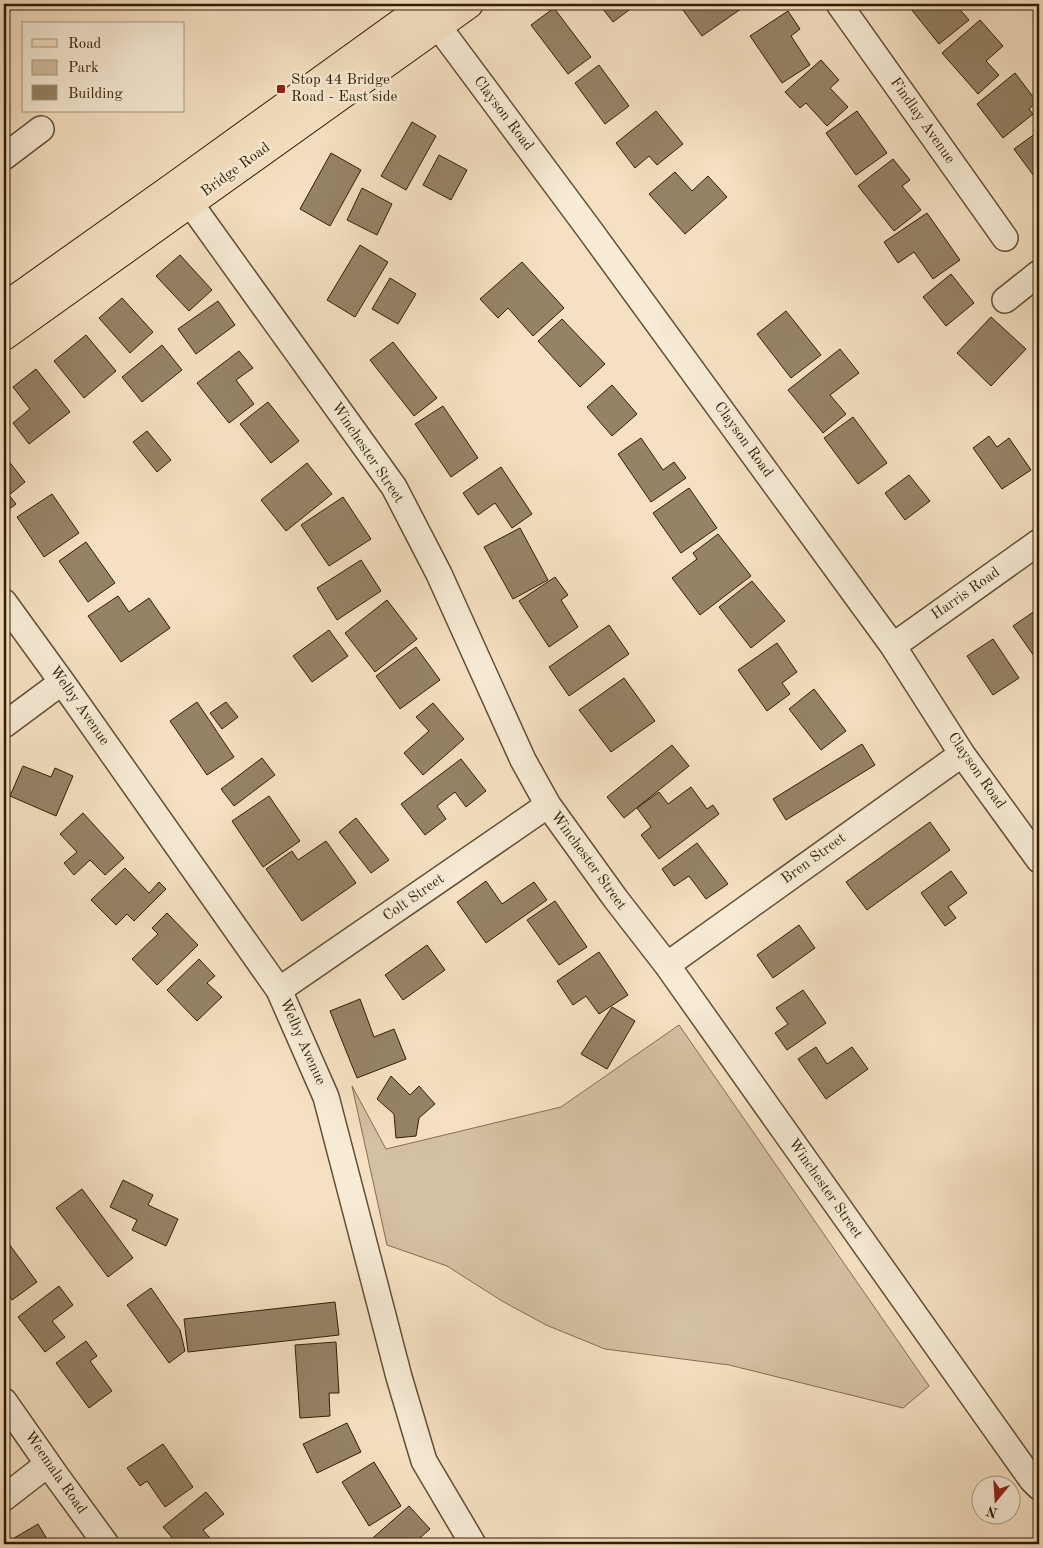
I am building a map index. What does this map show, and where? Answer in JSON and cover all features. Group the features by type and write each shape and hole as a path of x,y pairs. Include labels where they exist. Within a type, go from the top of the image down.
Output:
{"main road":[{"name":"Bridge Road","path":"4,336 183,194 430,12 469,4"},
{"name":"Bridge Road","path":"4,306 183,194"}],"street":[{"name":"Findlay Avenue","path":"839,4 1005,238"},
{"name":"Clayson Road","path":"430,12 893,646 962,754 1039,860"},
{"path":"4,157 41,129"},
{"name":"Winchester Street","path":"183,194 394,487 439,574 523,760 548,805 615,898 667,965 1032,1480 1039,1487"},
{"path":"1005,300 1035,283"},
{"name":"Harris Road","path":"893,646 1039,542"},
{"name":"Welby Avenue","path":"4,602 280,990 326,1097 399,1377 424,1461 473,1544"},
{"path":"4,725 62,682"},
{"name":"Bren Street","path":"667,965 962,754"},
{"name":"Colt Street","path":"280,990 548,805"},
{"name":"Weemala Road","path":"4,1400 106,1544"},
{"path":"4,1498 48,1464"}],"green space":[{"path":"679,1025 929,1386 903,1408 729,1365 605,1349 546,1325 502,1301 447,1266 387,1245 352,1086 386,1149 561,1107"}],"building":[{"path":"599,4 637,4 613,22"},
{"path":"692,4 748,4 702,36 683,10"},
{"path":"907,4 955,4 969,20 939,44"},
{"path":"554,8 591,57 568,74 531,25"},
{"path":"788,11 800,29 791,36 810,65 782,83 750,36"},
{"path":"980,20 1003,46 986,61 999,75 978,94 942,53"},
{"path":"821,60 839,80 830,88 848,107 827,126 806,103 800,108 785,92"},
{"path":"599,65 629,106 605,124 575,83"},
{"path":"1015,73 1037,102 1029,109 1033,114 1003,138 977,104"},
{"path":"656,111 683,144 657,165 649,156 635,168 616,143"},
{"path":"857,111 887,153 856,175 826,133"},
{"path":"412,122 436,136 406,190 381,176"},
{"path":"1039,131 1039,183 1014,149"},
{"path":"331,153 361,170 330,226 300,209"},
{"path":"439,155 467,170 451,200 423,185"},
{"path":"893,159 910,180 902,186 921,210 894,231 858,186"},
{"path":"675,172 692,191 708,176 727,197 685,234 649,194"},
{"path":"362,188 392,204 377,235 347,220"},
{"path":"927,213 960,260 933,279 914,252 898,263 884,242"},
{"path":"360,245 388,262 355,317 327,300"},
{"path":"180,255 212,290 189,311 156,276"},
{"path":"522,262 564,308 533,336 508,308 498,318 480,299"},
{"path":"951,274 974,303 946,326 923,297"},
{"path":"390,278 416,294 398,324 372,309"},
{"path":"122,298 153,332 130,353 99,318"},
{"path":"218,301 235,325 196,354 178,329"},
{"path":"786,311 821,355 791,378 757,334"},
{"path":"991,317 1026,349 991,386 957,353"},
{"path":"562,319 605,364 580,387 538,341"},
{"path":"86,335 116,371 84,398 54,361"},
{"path":"393,342 437,398 414,416 370,360"},
{"path":"162,345 182,370 142,402 122,377"},
{"path":"840,349 859,373 830,395 846,414 823,433 788,390"},
{"path":"239,351 253,368 236,380 254,404 229,423 197,383"},
{"path":"36,369 70,412 29,444 13,423 30,409 13,387"},
{"path":"612,385 637,414 612,436 587,407"},
{"path":"268,402 299,441 271,463 240,424"},
{"path":"443,406 478,458 451,477 415,424"},
{"path":"853,417 887,463 858,484 824,438"},
{"path":"147,431 171,460 157,472 133,442"},
{"path":"989,436 997,447 1009,438 1031,470 1002,489 973,448"},
{"path":"641,438 663,470 674,462 686,478 651,502 618,454"},
{"path":"4,455 25,482 9,495 16,504 4,513"},
{"path":"307,463 332,494 286,531 261,500"},
{"path":"501,467 532,514 512,528 495,503 478,515 463,493"},
{"path":"909,475 930,501 905,520 885,493"},
{"path":"689,488 717,528 681,553 653,513"},
{"path":"52,494 79,533 44,557 17,517"},
{"path":"343,497 371,539 329,566 301,525"},
{"path":"520,528 548,580 513,599 484,547"},
{"path":"718,534 751,576 700,615 672,578 697,559 693,553"},
{"path":"86,542 115,583 88,602 59,561"},
{"path":"361,560 381,591 337,620 317,588"},
{"path":"555,577 568,595 561,600 578,627 549,647 519,601"},
{"path":"752,581 785,621 751,648 719,607"},
{"path":"118,596 129,612 149,598 170,628 121,662 88,616"},
{"path":"387,600 417,639 375,672 345,633"},
{"path":"1039,608 1039,652 1034,656 1013,626"},
{"path":"609,625 629,654 569,696 549,667"},
{"path":"329,630 348,656 312,682 293,656"},
{"path":"993,639 1019,678 993,695 967,656"},
{"path":"777,643 797,672 782,683 790,694 767,711 738,670"},
{"path":"416,647 440,680 400,709 376,676"},
{"path":"624,678 655,721 611,752 579,710"},
{"path":"814,689 846,731 821,750 789,709"},
{"path":"197,702 234,757 207,775 170,721"},
{"path":"226,702 238,717 222,729 210,713"},
{"path":"433,703 464,739 423,775 404,753 429,731 416,717"},
{"path":"862,744 875,765 786,820 773,799"},
{"path":"672,745 689,766 624,818 607,797"},
{"path":"262,758 275,775 234,806 221,789"},
{"path":"461,759 486,791 466,807 455,792 437,806 446,819 425,835 401,804"},
{"path":"23,766 51,777 55,768 73,776 56,816 10,796"},
{"path":"691,787 707,809 713,805 719,814 659,859 641,835 651,827 637,808 659,792 668,804"},
{"path":"269,796 300,841 263,867 232,821"},
{"path":"83,813 124,858 105,875 90,860 74,875 64,863 77,852 60,834"},
{"path":"356,818 389,860 371,873 339,832"},
{"path":"930,822 950,850 867,910 846,882"},
{"path":"326,841 356,883 302,921 266,869 292,851 298,860"},
{"path":"697,843 728,884 706,899 689,876 674,886 662,869"},
{"path":"125,868 149,893 159,882 166,889 134,921 127,914 116,925 91,900"},
{"path":"951,871 967,893 948,907 956,918 945,926 921,893"},
{"path":"486,881 502,904 534,882 547,900 486,943 457,902"},
{"path":"555,901 587,947 559,965 527,920"},
{"path":"167,913 198,945 157,985 132,959 158,934 152,928"},
{"path":"799,925 815,948 773,978 757,955"},
{"path":"427,945 445,970 403,1000 385,975"},
{"path":"599,952 628,995 599,1014 586,996 573,1005 557,981"},
{"path":"199,959 215,976 207,983 222,997 197,1021 167,990"},
{"path":"803,990 826,1023 787,1050 775,1033 788,1024 776,1008"},
{"path":"360,999 374,1037 394,1029 406,1059 357,1078 330,1011"},
{"path":"612,1007 635,1021 607,1069 581,1054"},
{"path":"816,1047 827,1064 852,1047 868,1069 826,1099 798,1059"},
{"path":"391,1076 410,1095 419,1086 435,1104 419,1118 416,1136 396,1138 394,1114 377,1099"},
{"path":"123,1180 153,1195 148,1205 178,1219 166,1246 132,1230 137,1220 110,1207"},
{"path":"82,1189 133,1258 108,1277 56,1208"},
{"path":"9,1244 37,1282 12,1300 4,1288 4,1248"},
{"path":"59,1286 73,1305 52,1321 65,1337 45,1352 18,1317"},
{"path":"151,1288 180,1330 185,1351 169,1363 127,1305"},
{"path":"335,1302 339,1335 188,1352 184,1319"},
{"path":"86,1341 97,1356 90,1361 112,1391 89,1408 56,1363"},
{"path":"336,1342 339,1393 329,1393 330,1416 300,1418 295,1345"},
{"path":"347,1423 361,1452 317,1473 303,1444"},
{"path":"163,1444 193,1487 165,1507 147,1481 140,1486 127,1468"},
{"path":"374,1462 401,1506 369,1526 342,1482"},
{"path":"206,1492 224,1514 203,1530 215,1544 168,1544 174,1540 163,1527"},
{"path":"409,1506 430,1529 413,1544 366,1544"},
{"path":"38,1524 50,1544 4,1544"}],"place":[{"name":"Stop 44 Bridge Road - East side","path":"281,89"}]}
